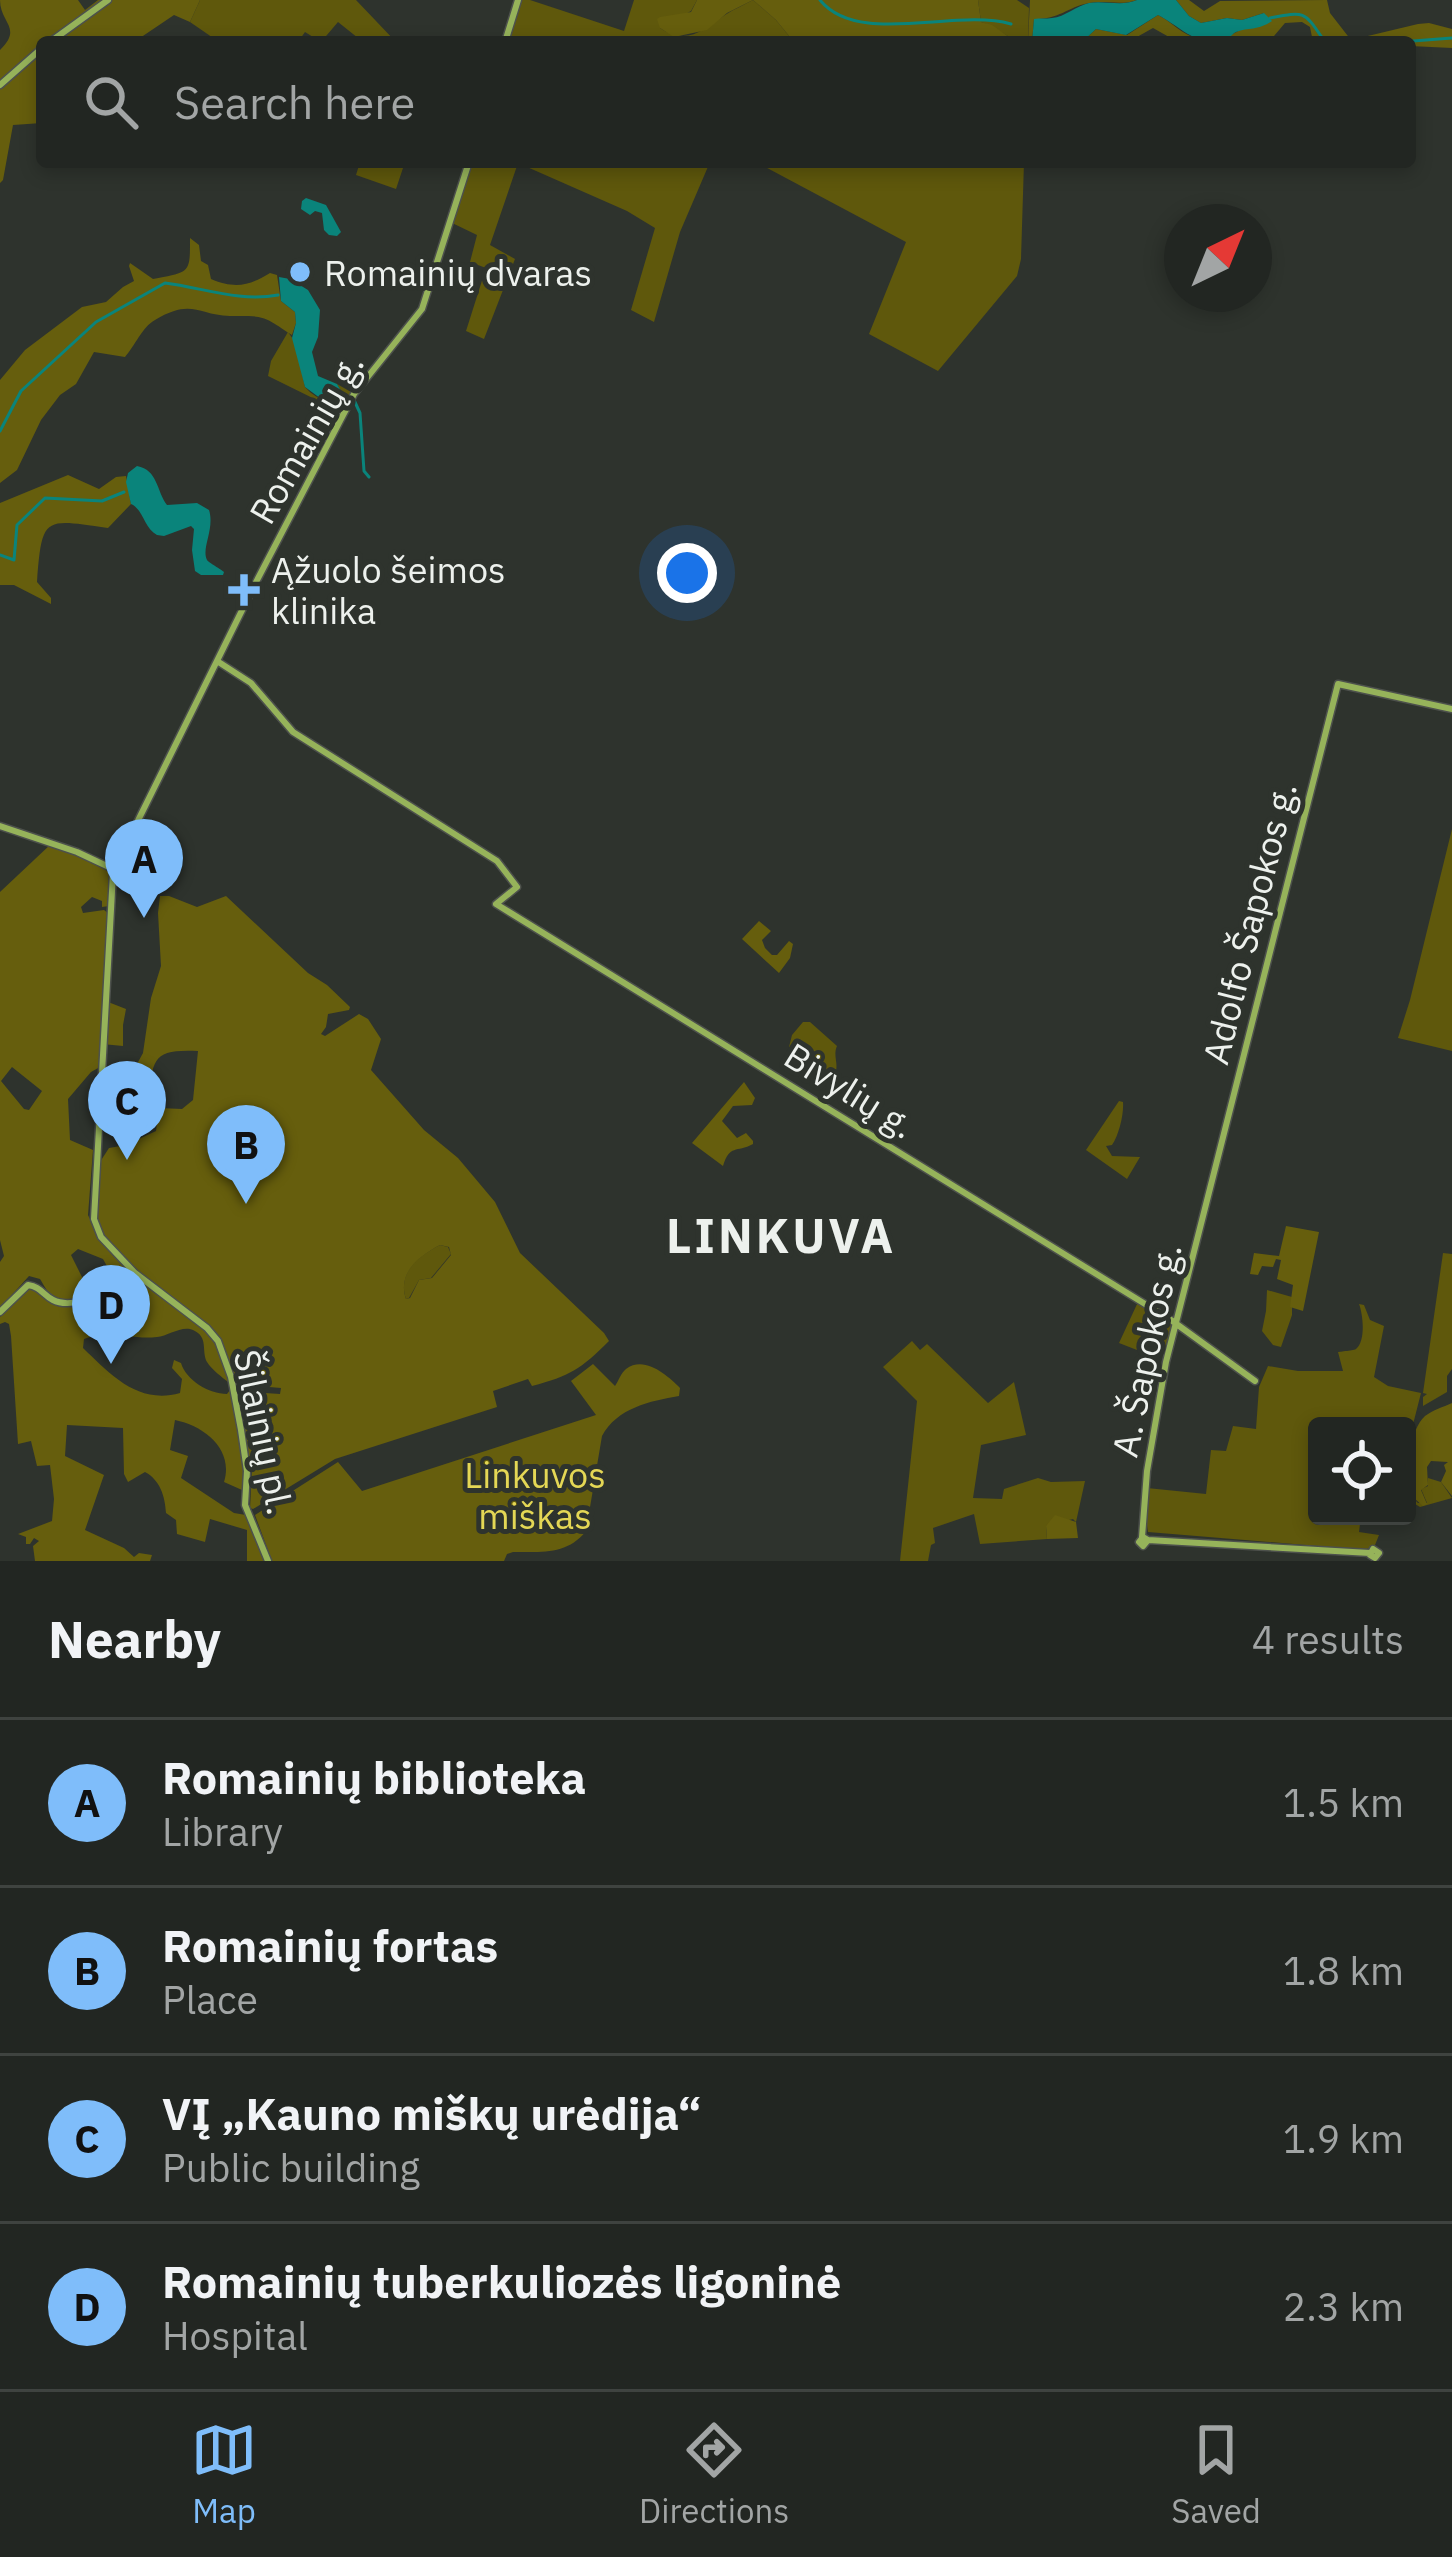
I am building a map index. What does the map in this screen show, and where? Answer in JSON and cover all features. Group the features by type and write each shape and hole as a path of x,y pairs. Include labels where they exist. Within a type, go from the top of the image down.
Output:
{"street":[{"path":"58,36 108,0"},
{"path":"508,36 518,0"},
{"path":"0,85 36,52"},
{"name":"Romainių g.","path":"102,1079 112,869 358,388 422,309 467,168"},
{"name":"Bivylių g.","path":"217,661 251,682 293,732 490,856 517,887 496,904 1175,1323 1256,1381"},
{"name":"Adolfo Šapokos g.","path":"1213,1176 1338,684 1452,709"},
{"path":"0,826 112,869"},
{"name":"Šilainių pl.","path":"102,1079 94,1219 101,1237 138,1276 218,1341 231,1377 246,1460 245,1505 268,1561"},
{"name":"A. Šapokos g.","path":"1158,1540 1144,1539 1142,1520 1151,1445 1175,1323 1213,1176"},
{"path":"0,1312 28,1285 38,1286 56,1302 71,1304 120,1288 138,1276"},
{"path":"1142,1520 1146,1532 1158,1540 1375,1557"}],"shaded area":[{"path":"200,0 356,0 390,36 356,36 338,22 326,36 305,32 302,36 210,36 190,22"},
{"path":"518,0 624,31 634,0 697,0 691,11 660,28 678,36 507,36"},
{"path":"753,0 789,36 687,36"},
{"path":"978,0 1017,0 1029,8 1028,36 1007,36 981,22"},
{"path":"358,168 403,168 396,189 356,175"},
{"path":"463,168 516,168 490,245 515,259 484,339 466,331 486,268 470,262 477,235 448,221"},
{"path":"529,168 707,168 680,232 654,322 631,310 655,228"},
{"path":"767,168 1024,168 1017,276 938,371 869,334 906,242"},
{"path":"288,332 308,391 327,400 337,399 341,391 337,384 351,392 341,412 268,376"},
{"path":"1452,829 1452,1051 1398,1038"},
{"path":"803,1022 810,1022 837,1046 836,1071 823,1074 820,1083 807,1054 789,1047"},
{"path":"1119,1101 1123,1107 1119,1130 1112,1145 1106,1146 1112,1156 1140,1157 1127,1179 1086,1150"},
{"path":"440,1245 451,1254 431,1278 419,1280 406,1299 404,1281 411,1266"},
{"path":"1443,1253 1452,1254 1452,1369 1447,1392 1423,1406"},
{"path":"1267,1290 1292,1297 1292,1315 1281,1347 1273,1345 1262,1331"},
{"path":"1138,1302 1172,1326 1167,1348 1144,1337 1137,1350 1119,1343"},
{"path":"1359,1304 1370,1320 1384,1326 1374,1377 1388,1386 1421,1393 1415,1417 1308,1417 1308,1525 1360,1525 1359,1532 1379,1535 1375,1545 1365,1550 1148,1532 1147,1488 1206,1494 1211,1450 1226,1451 1233,1426 1256,1429 1259,1387 1268,1366 1343,1371 1338,1352 1356,1349 1362,1321"},
{"path":"912,1341 920,1350 927,1344 988,1403 1014,1382 1026,1435 981,1445 973,1498 1002,1499 1004,1489 1038,1478 1085,1481 1076,1522 1046,1526 1047,1539 980,1544 974,1514 933,1528 935,1543 928,1561 900,1561 917,1401 883,1367"},
{"path":"1428,1478 1441,1482 1452,1498 1420,1507 1416,1501 1427,1503 1421,1489 1428,1486"}],"green space":[{"path":"0,0 78,0 85,10 98,0 200,0 190,22 174,15 143,36 36,36 36,123 13,125 0,183 0,50 10,36"},
{"path":"697,0 753,0 707,30 672,36 660,28 660,17 691,12"},
{"path":"753,0 978,0 981,22 1008,36 789,36"},
{"path":"1030,0 1137,0 1089,3 1034,19 1033,36 1028,36"},
{"path":"1176,0 1189,0 1204,11 1220,1 1327,0 1330,13 1348,36 1312,36 1310,27 1302,22 1285,23 1274,36 1228,36 1264,13 1201,23"},
{"path":"1158,15 1191,36 1167,36 1153,28 1139,36 1088,36 1096,29 1127,35"},
{"path":"1429,23 1452,29 1452,48 1416,46 1416,36 1368,36"},
{"path":"190,238 199,245 211,279 242,285 270,273 277,275 281,301 295,312 292,335 257,317 186,309 167,313 146,327 125,357 94,352 76,384 60,395 41,420 17,470 0,483 0,380 25,350 82,307 106,302 134,281 130,263 153,279 186,269"},
{"path":"68,475 99,489 126,476 131,504 108,528 71,523 50,526 41,544 37,582 51,604 14,585 0,585 0,503"},
{"path":"51,844 109,873 109,906 102,907 102,901 92,897 81,907 83,913 104,910 109,914 103,1000 126,1009 123,1046 102,1044 100,1067 68,1099 70,1140 93,1150 88,1215 96,1233 135,1275 106,1290 69,1300 51,1296 40,1279 29,1276 0,1308 4,1256 0,1240 0,892","holes":["12,1067 42,1091 29,1110 1,1081","78,1249 103,1259 108,1268 104,1274 83,1279 71,1255"]},
{"path":"160,896 197,907 226,896 350,1007 328,1014 321,1034 325,1036 359,1014 368,1019 381,1039 371,1070 495,1202 520,1253 609,1341 566,1375 532,1386 528,1379 493,1391 497,1407 335,1459 250,1508 252,1471 237,1391 280,1394 281,1388 235,1384 221,1340 137,1270 102,1233 95,1209 98,1165 109,1148 156,1131 159,1108 182,1109 193,1100 198,1051 172,1052 158,1059 149,1102 136,1098 140,1088 135,1084 129,1086 128,1070 143,1053 161,966","holes":["440,1245 449,1247 451,1255 432,1278 419,1280 406,1299 405,1281 412,1266"]},
{"path":"759,921 771,931 762,940 772,955 789,941 793,944 779,973 742,939"},
{"path":"744,1082 755,1098 752,1105 733,1106 722,1121 737,1138 746,1133 753,1144 731,1152 723,1166 692,1143"},
{"path":"1286,1226 1319,1232 1303,1311 1290,1307 1293,1285 1277,1279 1281,1260 1276,1259 1273,1267 1262,1266 1258,1275 1250,1274 1254,1253 1279,1256"},
{"path":"139,1280 214,1338 230,1381 209,1365 201,1336 189,1329 151,1338 110,1330 84,1339 83,1348 126,1385 151,1395 180,1393 182,1379 172,1368 174,1360 206,1389 227,1394 230,1390 244,1460 242,1490 224,1482 221,1450 197,1428 175,1420 170,1450 188,1456 181,1478 234,1513 246,1515 266,1561 247,1561 247,1530 210,1519 205,1542 177,1534 176,1520 166,1513 154,1479 145,1472 128,1482 123,1428 67,1425 65,1456 104,1475 85,1530 134,1557 152,1555 150,1561 35,1561 33,1546 39,1541 34,1538 26,1544 26,1537 18,1534 52,1521 54,1499 50,1465 37,1466 31,1441 18,1444 11,1336 9,1324 0,1324 0,1317 26,1287 54,1302 75,1305"},
{"name":"Linkuvos miškas","path":"593,1364 615,1386 626,1369 641,1364 656,1369 680,1388 679,1396 635,1407 608,1426 602,1436 586,1531 571,1544 513,1552 504,1561 272,1561 255,1515 338,1462 362,1491 596,1415 571,1381"},
{"path":"1452,1403 1452,1496 1441,1482 1448,1462 1431,1461 1428,1485 1421,1490 1427,1504 1423,1506 1416,1500 1416,1432 1435,1410"},
{"path":"1055,1515 1076,1522 1078,1538 1047,1539 1046,1526"}],"water":[{"path":"1176,0 1201,23 1264,13 1272,21 1231,36 1191,36 1158,15 1126,35 1096,29 1088,36 1033,36 1034,19 1057,17 1089,3"},
{"path":"306,198 326,205 341,232 337,236 324,230 322,213 310,215 301,209"},
{"path":"279,277 308,290 320,310 312,352 318,376 337,384 341,391 337,399 324,401 305,387 292,338 295,312 281,301"},
{"path":"137,466 153,476 167,505 197,503 209,510 206,555 223,575 195,571 191,526 164,536 149,528 131,504 126,482"}],"waterway":[{"path":"820,0 837,14 858,21 1011,24"},
{"path":"1270,18 1303,16 1321,36"},
{"path":"1416,41 1452,38"},
{"path":"0,431 21,391 96,322 165,283 235,296 278,295"},
{"path":"354,400 360,413 364,471 369,477"},
{"path":"0,555 14,560 17,525 45,498 102,501 124,492"}],"place":[{"name":"Romainių dvaras","path":"300,272"},
{"name":"Ąžuolo šeimos klinika","path":"244,590"},
{"name":"Romainių biblioteka","path":"144,918"},
{"name":"VĮ „Kauno miškų urėdija“","path":"127,1160"},
{"name":"Romainių fortas","path":"246,1204"},
{"name":"Romainių tuberkuliozės ligoninė","path":"111,1364"}],"district":[{"name":"LINKUVA","path":"781,1235"}]}
